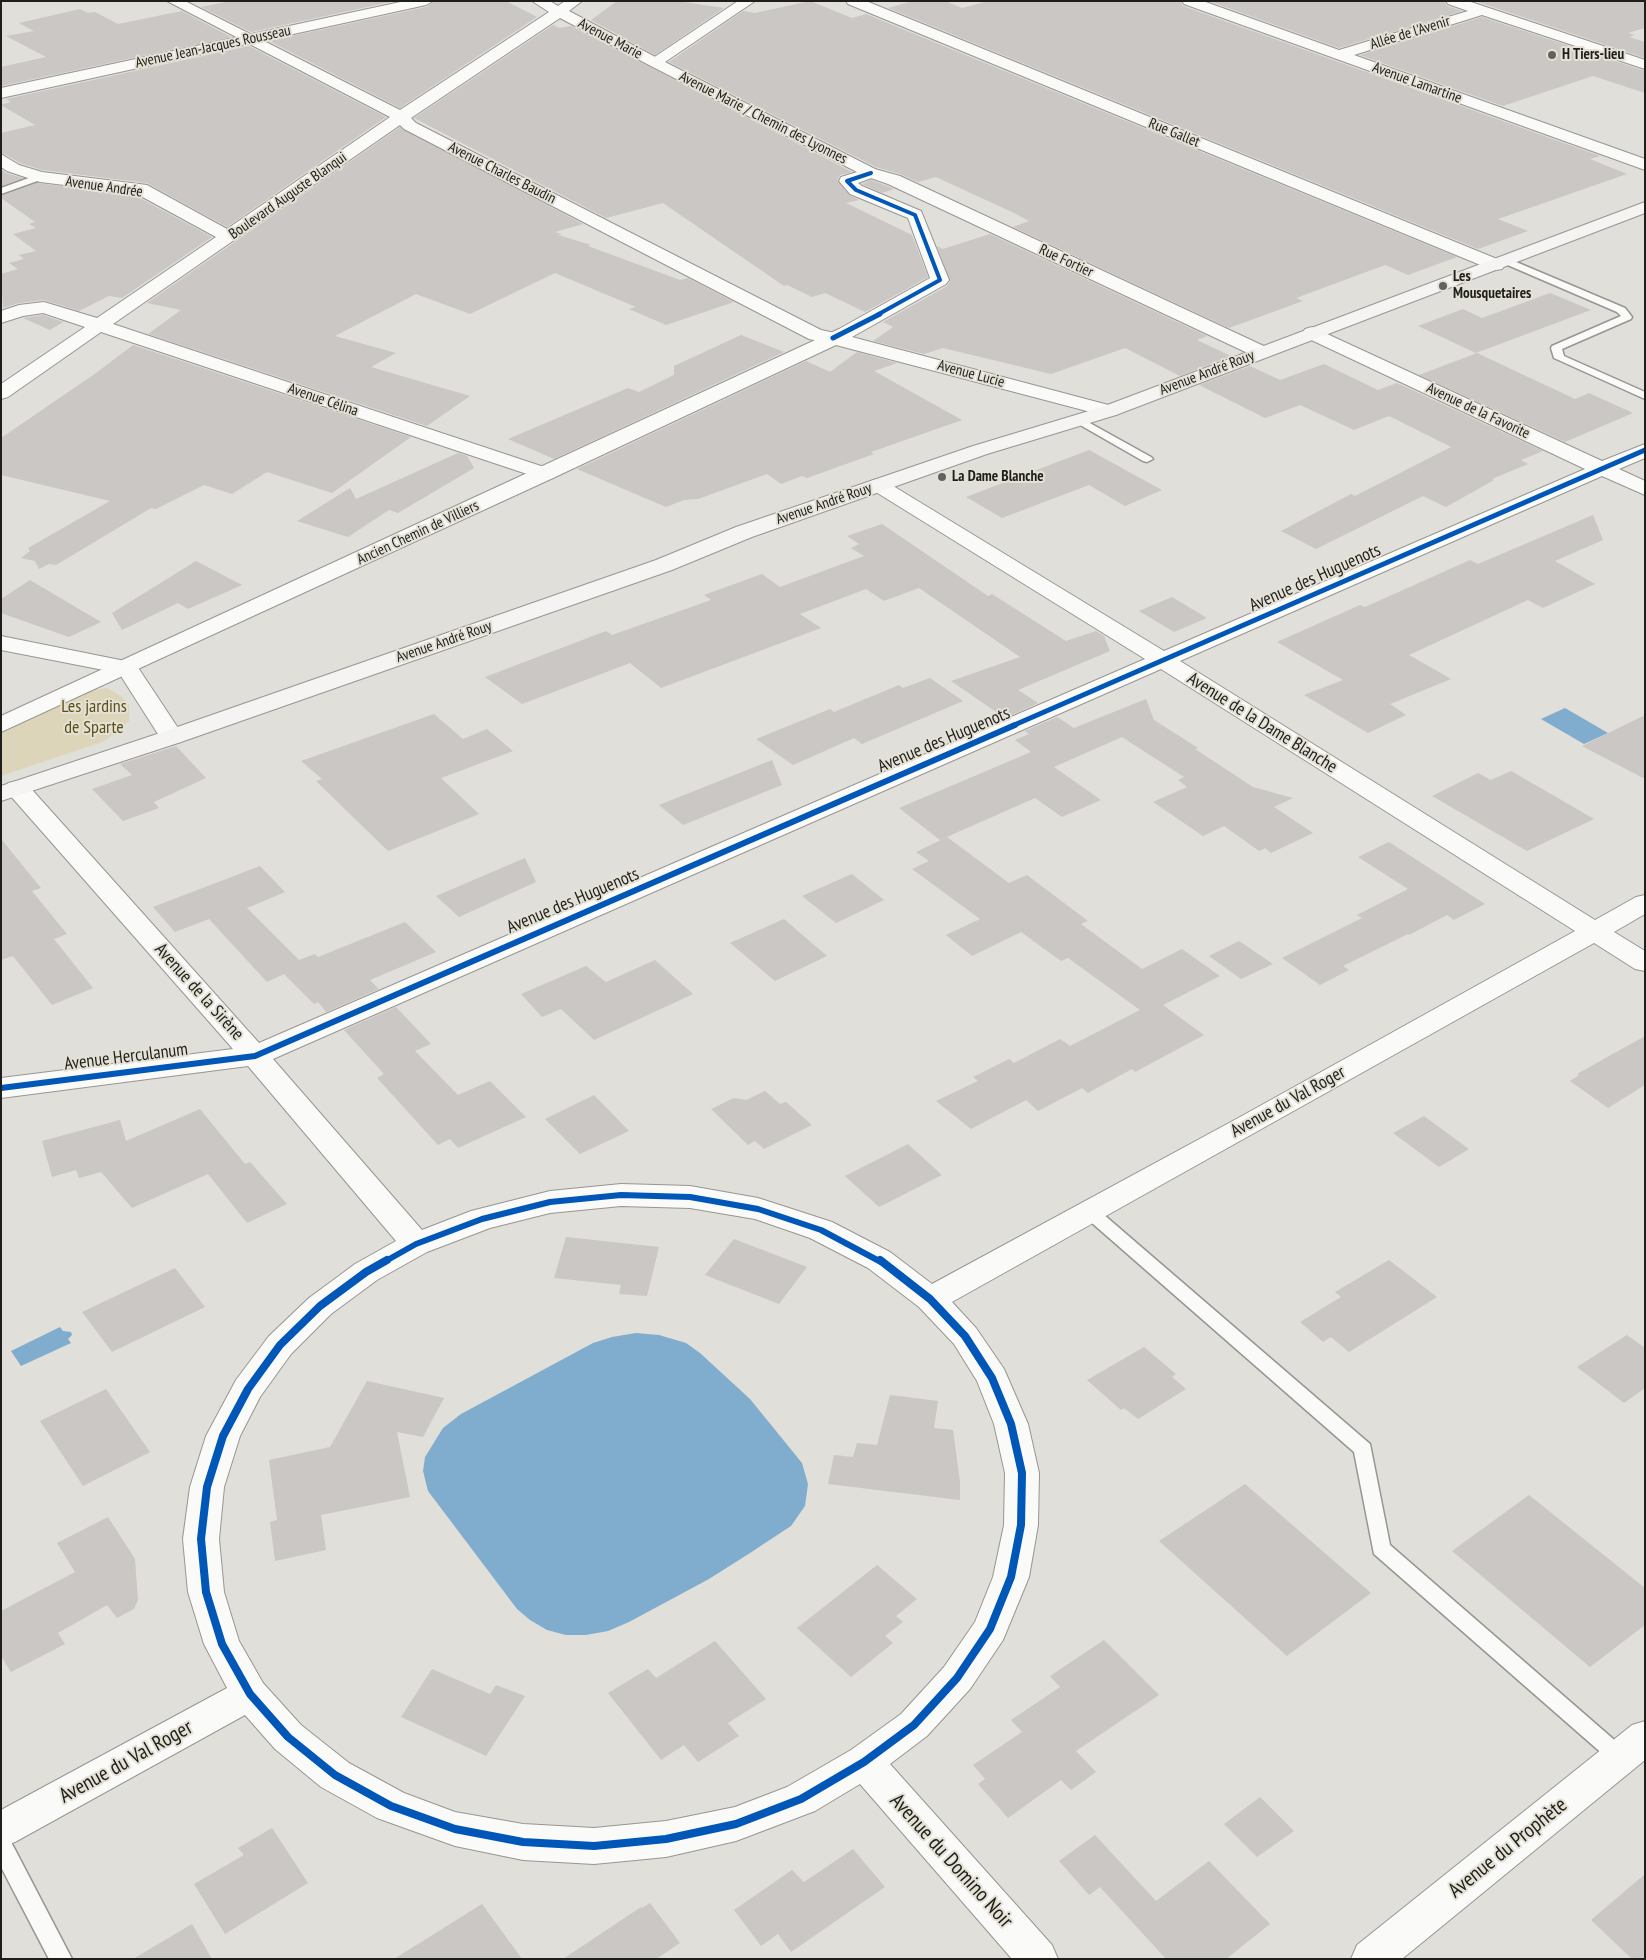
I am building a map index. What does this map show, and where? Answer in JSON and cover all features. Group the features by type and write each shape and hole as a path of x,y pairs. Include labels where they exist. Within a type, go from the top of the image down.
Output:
{"main road":[{"name":"Avenue André Rouy","path":"9,791 172,737 664,565 744,532 878,485 980,450 1109,411 1645,207"}],"street":[{"name":"Avenue Charles Baudin","path":"174,1 247,40 401,117 410,126 816,335 833,338"},
{"name":"Avenue Jean-Jacques Rousseau","path":"1,93 426,1"},
{"name":"Avenue Marie","path":"539,1 654,62"},
{"name":"Boulevard Auguste Blanqui","path":"1,393 401,117 575,1"},
{"path":"654,62 748,1"},
{"name":"Rue Gallet","path":"854,1 1501,263"},
{"name":"Avenue Lamartine","path":"1189,1 1645,165"},
{"path":"1453,1 1645,65"},
{"name":"Allée de l'Avenir","path":"1339,55 1481,11"},
{"name":"Avenue Marie / Chemin des Lyonnes","path":"654,62 871,173"},
{"name":"Avenue Andrée","path":"1,159 13,168 40,177 141,190 229,237"},
{"name":"Ancien Chemin de Villiers","path":"1,724 127,668 846,333 940,280 915,215 856,190 847,180 871,173"},
{"name":"Rue Fortier","path":"871,173 894,180 1261,352"},
{"name":"Avenue Célina","path":"1,318 19,311 44,307 546,474"},
{"name":"Avenue de la Favorite","path":"1312,333 1645,489"},
{"name":"Avenue Lucie","path":"833,338 1109,411"},
{"name":"Avenue des Huguenots","path":"255,1056 1645,450"},
{"name":"Avenue de la Dame Blanche","path":"878,485 1164,661 1645,963"},
{"path":"1,643 127,668 172,737"},
{"name":"Avenue de la Sirène","path":"9,791 255,1056 416,1244"},
{"name":"Avenue du Val Roger","path":"930,1299 1250,1124 1593,930 1645,903"},
{"name":"Avenue Herculanum","path":"1,1088 255,1056"},
{"path":"620,1195 690,1197 758,1209 821,1230 879,1260 930,1299 965,1336 988,1371 1011,1424 1022,1473 1021,1525 1011,1577 990,1629 962,1670 914,1725 864,1762 801,1798 736,1824 666,1839 594,1846 523,1842 455,1828 391,1806 336,1775 288,1737 250,1694 222,1644 206,1592 201,1539 207,1487 222,1436 248,1389 280,1345 320,1306 366,1272 416,1244 482,1219 550,1202 620,1195"},
{"name":"Avenue du Val Roger","path":"1,1830 250,1694"},
{"name":"Avenue du Prophète","path":"1371,1959 1632,1747"},
{"name":"Avenue du Domino Noir","path":"864,1762 1038,1959"}],"lane":[{"path":"1,191 40,177"},
{"path":"1501,263 1621,310 1627,316 1556,348 1559,358 1645,396"},
{"path":"1079,420 1147,459"},
{"path":"1090,1212 1363,1449 1381,1549 1632,1747"},
{"path":"1,1846 62,1959"}],"green space":[{"name":"Les jardins de Sparte","path":"107,688 120,695 129,705 129,721 105,741 1,776 1,732 92,690"}],"water":[{"path":"1565,708 1608,733 1584,744 1541,719"},
{"path":"60,1327 63,1331 71,1332 72,1335 68,1339 71,1343 21,1366 11,1351"},
{"path":"636,1333 659,1335 686,1343 700,1353 750,1399 802,1463 808,1484 805,1506 791,1526 709,1579 629,1622 608,1631 586,1635 566,1635 547,1630 530,1620 517,1609 428,1491 423,1471 425,1457 443,1428 461,1414 593,1343 612,1337"}],"building":[{"path":"230,1 395,1 251,32 201,7"},
{"path":"435,1 506,1 537,17 400,108 269,41 426,7"},
{"path":"617,1 677,1 724,8 655,55 591,20"},
{"path":"810,1 852,18 866,14 1457,257 1408,275 1385,265 1296,298 1303,301 1229,328 1013,227 1029,221 1014,213 936,177 918,182 876,167 669,62 743,11 755,13"},
{"path":"913,1 945,1 962,8 988,1 1180,1 1183,6 1600,156 1590,159 1627,174 1498,219 1528,231 1478,249 888,8"},
{"path":"1209,1 1444,1 1447,6 1462,11 1339,48"},
{"path":"1475,1 1645,1 1645,28 1628,33 1635,35 1629,37 1645,42 1645,58"},
{"path":"80,9 88,13 95,12 118,24 182,11 231,37 1,86 1,67 46,57 6,36 34,31 19,23"},
{"path":"1482,17 1645,71 1645,93 1593,76 1503,106 1360,55"},
{"path":"553,25 559,28 571,26 852,172 840,175 837,180 849,195 859,200 846,203 912,235 928,277 865,312 825,293 812,297 787,285 784,286 663,203 606,218 414,118"},
{"path":"249,46 386,117 227,227 147,183 42,170 20,163 1,152 1,133 35,125 1,105 11,102 6,99"},
{"path":"400,127 583,224 555,232 562,234 558,235 591,245 588,246 680,280 688,278 734,302 666,325 629,309 636,307 555,273 470,314 416,294 335,336 396,353 371,367 470,396 427,426 148,334 181,310 147,303"},
{"path":"1,169 6,173 23,178 1,186"},
{"path":"871,180 894,189 882,193 862,184"},
{"path":"37,183 136,196 212,237 122,298 109,296 79,311 44,300 19,303 3,308 1,274 18,269 9,263 24,259 19,255 36,251 13,234 36,228 29,224 35,222 1,198 1,196"},
{"path":"990,234 1207,336 1197,340 1231,356 1180,376 1125,348 1051,374 943,348 924,354 873,341 893,327 883,322 947,286 950,281 937,246 943,249"},
{"path":"1550,293 1591,310 1476,353 1418,326 1463,309 1482,318"},
{"path":"43,315 63,322 50,330 23,318"},
{"path":"741,335 784,352 554,459 508,439 628,388 639,392 674,375 674,366"},
{"path":"133,345 411,437 332,493 267,472 232,494 204,485 156,509 151,508 56,565 49,564 39,569 35,561 21,558 30,551 28,548 110,501 1,475 1,438 96,373"},
{"path":"857,352 897,363 874,371 962,420 871,452 874,454 807,478 802,476 781,484 767,474 698,499 684,500 666,507 577,469 806,361 830,372"},
{"path":"1477,353 1575,399 1589,393 1633,413 1565,442 1419,375"},
{"path":"1324,364 1378,390 1397,383 1543,451 1521,460 1528,464 1492,479 1494,480 1446,507 1423,496 1316,549 1281,531 1351,494 1355,496 1451,447 1389,416 1354,430 1300,405 1265,418 1199,385 1250,366 1280,380"},
{"path":"1089,450 1162,490 1125,506 1089,485 1002,518 966,497"},
{"path":"458,453 467,456 474,468 398,513 389,510 348,537 297,521 350,488 356,499"},
{"path":"1593,515 1603,540 1555,561 1595,584 1543,608 1528,600 1409,655 1451,679 1390,704 1406,715 1368,733 1304,695 1343,680 1277,642 1360,605 1365,607 1470,560 1478,564"},
{"path":"882,524 988,596 992,594 1066,641 1096,631 1104,636 1110,651 1018,690 1038,703 1005,718 951,681 1020,657 919,588 884,601 866,589 800,614 821,628 661,688 630,663 522,704 485,677 606,631 612,635 711,600 704,595 762,574 780,587 864,556 851,548 859,544 847,536"},
{"path":"196,561 242,585 188,609 178,603 122,630 112,613"},
{"path":"30,580 101,622 69,637 1,613 1,599"},
{"path":"1172,597 1207,618 1174,632 1139,611"},
{"path":"930,678 963,701 862,744 854,738 793,765 756,739 830,709 834,712 899,685 903,688"},
{"path":"1146,699 1154,720 1198,748 1195,749 1253,787 1293,798 1274,807 1313,833 1271,853 1265,848 1259,851 1224,826 1203,836 1153,802 1187,787 1178,780 1184,777 1122,737 1054,767 1101,800 1062,817 1035,798 940,840 899,808 1031,752 1015,740 1029,734 1025,731 1057,717 1074,728"},
{"path":"434,714 463,739 487,729 513,751 441,778 479,814 388,851 316,781 322,779 301,761"},
{"path":"1645,715 1645,779 1582,746"},
{"path":"176,746 206,778 154,802 159,808 123,821 92,789 132,775 120,764"},
{"path":"772,760 782,785 683,825 659,805"},
{"path":"1511,771 1594,819 1527,851 1432,796 1478,773 1491,780"},
{"path":"947,837 1009,883 1027,875 1088,921 1081,924 1142,969 1182,949 1220,976 1163,1005 1204,1035 1135,1072 1132,1069 1088,1093 1082,1088 1038,1111 1026,1100 971,1129 936,1101 978,1081 973,1077 1009,1059 1014,1063 1060,1039 1070,1046 1140,1010 1068,958 1061,961 1021,932 972,956 946,935 980,919 912,869 929,861 916,852"},
{"path":"1,839 41,888 32,891 67,934 54,939 93,988 52,1005 13,956 1,960"},
{"path":"1389,842 1485,904 1454,920 1447,915 1408,934 1343,966 1349,970 1320,985 1282,958 1362,918 1357,915 1408,889 1358,857"},
{"path":"525,858 536,882 459,917 436,896"},
{"path":"260,866 285,892 247,908 299,960 315,954 318,957 405,922 436,952 370,980 379,989 326,1012 318,1002 314,1004 284,974 267,982 209,919 175,932 153,907"},
{"path":"852,874 884,900 836,923 802,896"},
{"path":"784,919 827,956 775,981 730,943"},
{"path":"1239,941 1273,964 1241,979 1209,956"},
{"path":"655,960 693,994 594,1040 561,1009 542,1017 521,994 586,966 606,982"},
{"path":"396,1007 431,1044 415,1051 458,1095 490,1081 526,1117 458,1148 450,1139 438,1145 377,1078 384,1074 344,1030"},
{"path":"1645,1036 1645,1085 1608,1108 1570,1081 1579,1075 1577,1074"},
{"path":"765,1091 780,1104 786,1102 812,1125 764,1149 755,1141 748,1145 711,1109 734,1098 746,1100"},
{"path":"594,1095 629,1131 580,1154 545,1119"},
{"path":"200,1109 245,1164 250,1162 287,1204 247,1223 208,1174 132,1208 101,1172 79,1178 76,1170 52,1177 42,1141 120,1120 126,1141"},
{"path":"1424,1116 1469,1149 1439,1167 1393,1133"},
{"path":"908,1144 942,1175 879,1207 845,1176"},
{"path":"566,1237 659,1247 647,1296 619,1294 621,1285 554,1278"},
{"path":"734,1239 807,1267 779,1304 705,1275"},
{"path":"1389,1260 1437,1297 1349,1352 1331,1337 1323,1342 1300,1322 1341,1297 1335,1292"},
{"path":"175,1268 205,1307 112,1352 82,1312"},
{"path":"1627,1335 1645,1348 1645,1388 1624,1403 1577,1367"},
{"path":"1144,1347 1176,1374 1172,1377 1186,1389 1138,1419 1124,1408 1121,1410 1087,1380"},
{"path":"367,1381 444,1398 423,1437 397,1432 410,1497 321,1515 326,1550 275,1561 270,1522 277,1520 269,1460 330,1447"},
{"path":"106,1389 150,1452 83,1486 40,1421"},
{"path":"890,1395 938,1401 934,1428 953,1430 960,1482 960,1500 828,1484 834,1455 853,1457 857,1443 877,1445"},
{"path":"1245,1484 1371,1593 1287,1656 1159,1541"},
{"path":"1529,1495 1645,1588 1645,1625 1590,1667 1452,1551"},
{"path":"108,1517 135,1559 138,1600 134,1609 117,1618 107,1605 58,1633 65,1644 11,1672 1,1656 1,1611 75,1572 57,1543"},
{"path":"877,1565 917,1599 896,1616 903,1622 885,1636 893,1643 851,1677 797,1628"},
{"path":"1104,1640 1159,1695 1076,1751 1096,1772 1071,1790 1061,1780 1008,1818 978,1784 985,1779 973,1765 1022,1732 1011,1720 1060,1687 1050,1676"},
{"path":"715,1641 766,1699 728,1723 739,1736 698,1762 684,1745 661,1760 608,1693 648,1669 656,1678"},
{"path":"432,1669 490,1694 496,1685 525,1696 486,1756 401,1717"},
{"path":"1260,1797 1294,1831 1257,1857 1224,1824"},
{"path":"272,1828 308,1883 225,1934 194,1884 244,1855 238,1848"},
{"path":"1095,1835 1156,1901 1209,1861 1270,1924 1226,1959 1166,1959 1100,1887 1089,1895 1059,1861"},
{"path":"853,1849 885,1887 791,1952 778,1934 761,1946 734,1910 792,1870 804,1882"},
{"path":"1645,1874 1645,1959 1632,1959 1591,1920"},
{"path":"650,1903 680,1943 656,1959 563,1959 641,1907"},
{"path":"482,1904 522,1959 394,1959"},
{"path":"192,1924 212,1959 133,1959"}],"cycle path":[{"path":"833,338 846,333 940,280 915,215 856,190 847,181 871,173"},
{"path":"1,1088 255,1056 1645,450"},
{"path":"621,1195 690,1197 758,1209 821,1230 879,1260 930,1299 965,1336 992,1378 1011,1424 1022,1473 1021,1525 1011,1577 990,1629 957,1678 914,1725 864,1762 801,1799 736,1824 666,1839 594,1846 523,1842 455,1829 391,1806 335,1775 288,1737 250,1694 222,1644 206,1592 201,1539 207,1487 223,1436 248,1389 280,1345 320,1306 366,1272 416,1244 482,1219 550,1202 621,1195"}],"place":[{"name":"H Tiers-lieu","path":"1552,55"},
{"name":"Les Mousquetaires","path":"1443,286"},
{"name":"La Dame Blanche","path":"942,477"}]}
